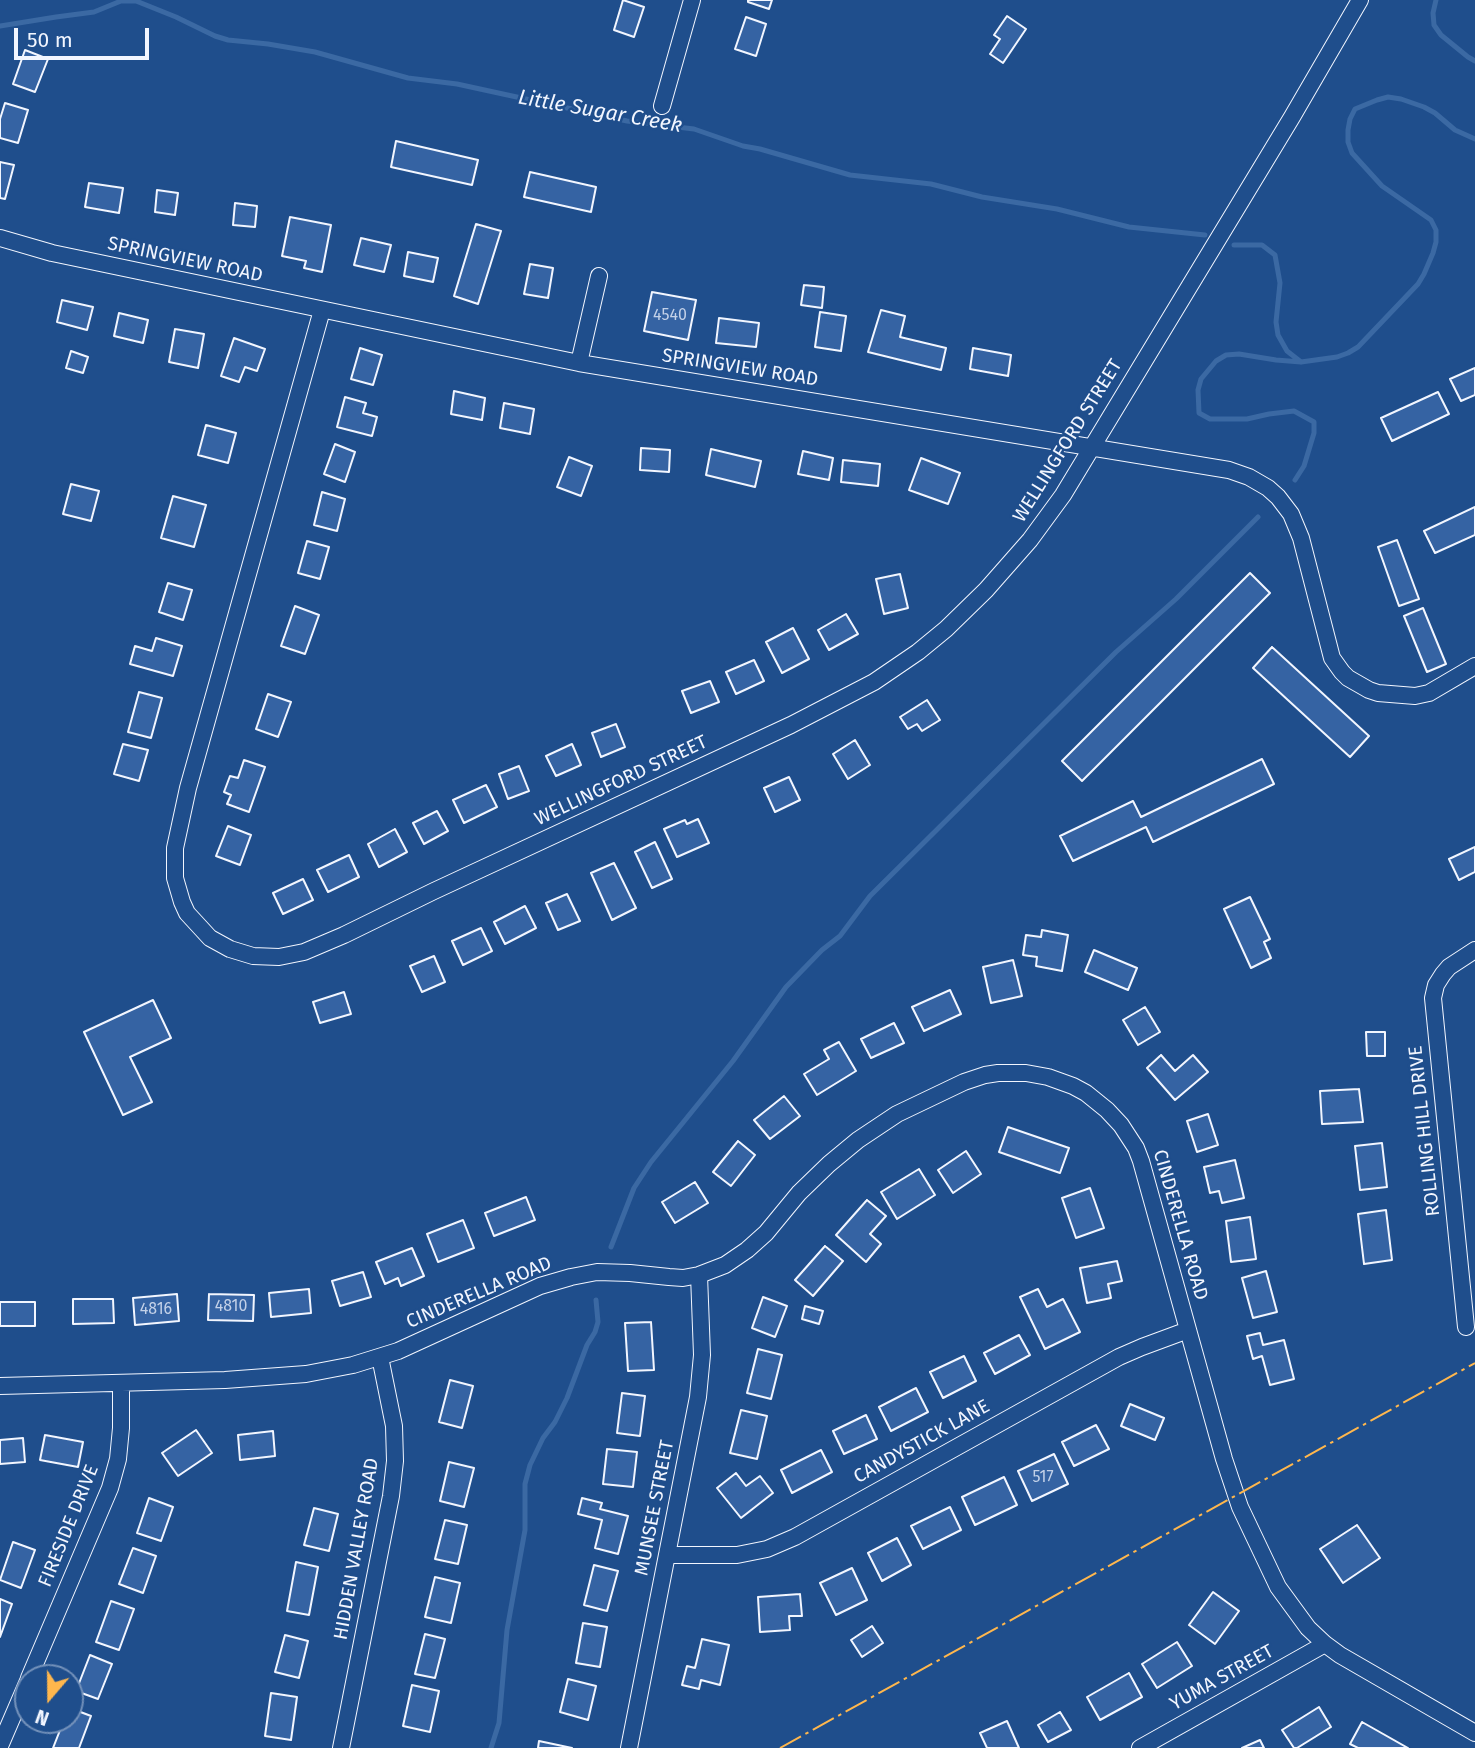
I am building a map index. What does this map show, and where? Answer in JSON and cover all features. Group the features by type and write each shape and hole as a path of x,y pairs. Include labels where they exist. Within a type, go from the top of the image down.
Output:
{"street":[{"path":"662,106 692,0"},
{"name":"WELLINGFORD STREET","path":"322,310 188,788 174,848 175,878 187,914 210,938 230,950 253,956 279,957 304,952 344,935 791,725 874,681 918,652 946,629 986,590 1030,540 1063,495 1292,117 1355,1"},
{"name":"SPRINGVIEW ROAD","path":"0,238 52,253 579,363 1229,470 1268,488 1291,514 1301,538 1332,658 1348,678 1378,693 1415,696 1430,693 1475,666"},
{"path":"579,363 599,276"},
{"name":"ROLLING HILL DRIVE","path":"1466,1327 1433,998 1436,985 1449,967 1475,950"},
{"name":"CINDERELLA ROAD","path":"0,1386 225,1380 306,1374 380,1357 429,1338 540,1286 571,1277 597,1272 669,1278 699,1275 725,1265 747,1250 766,1233 799,1193 830,1164 858,1140 897,1114 964,1082 998,1073 1026,1073 1048,1077 1086,1093 1107,1110 1121,1125 1141,1161 1224,1459 1249,1527 1278,1587 1308,1628 1325,1644 1475,1733"},
{"name":"MUNSEE STREET","path":"628,1748 698,1397 702,1355 699,1275"},
{"name":"CANDYSTICK LANE","path":"667,1555 737,1555 767,1549 795,1537 1119,1357 1188,1330"},
{"name":"HIDDEN VALLEY ROAD","path":"341,1748 391,1496 395,1461 393,1418 380,1357"},
{"name":"FIRESIDE DRIVE","path":"35,1664 110,1488 118,1458 121,1383"},
{"name":"YUMA STREET","path":"1140,1748 1325,1644"},
{"name":"FIRESIDE DRIVE","path":"0,1746 14,1714"}],"building":[{"path":"623,0 644,7 634,37 614,30"},
{"path":"748,0 772,0 769,9"},
{"path":"1007,16 1026,29 1003,63 990,54 1000,39 994,35"},
{"path":"746,17 766,24 756,56 735,49"},
{"path":"25,50 48,59 35,92 13,84"},
{"path":"5,103 28,110 18,143 0,138 0,119"},
{"path":"396,141 478,160 472,185 391,167"},
{"path":"0,162 14,165 5,199 0,198"},
{"path":"530,172 596,187 591,212 524,197"},
{"path":"89,183 123,188 119,213 85,207"},
{"path":"157,190 178,193 175,215 155,212"},
{"path":"235,203 257,206 255,227 233,225"},
{"path":"290,217 331,225 322,272 304,268 306,261 282,256"},
{"path":"476,224 501,231 478,304 454,296"},
{"path":"361,238 391,245 384,272 354,265"},
{"path":"408,252 438,258 433,282 404,276"},
{"path":"530,264 553,268 548,298 524,294"},
{"path":"804,285 824,287 822,308 801,305"},
{"path":"652,292 696,300 688,340 644,331"},
{"path":"62,300 93,307 87,330 57,322"},
{"path":"881,310 905,316 900,337 946,348 941,370 868,352"},
{"path":"820,312 846,316 841,351 815,347"},
{"path":"119,313 148,320 143,343 114,336"},
{"path":"719,318 759,323 756,347 716,343"},
{"path":"175,329 204,334 198,368 169,362"},
{"path":"234,338 265,349 257,371 245,367 239,382 221,376"},
{"path":"360,348 382,355 373,385 351,379"},
{"path":"973,348 1011,355 1008,376 970,369"},
{"path":"71,351 88,357 83,373 66,368"},
{"path":"1475,368 1475,395 1461,401 1450,379"},
{"path":"454,391 485,398 482,420 451,414"},
{"path":"1438,392 1449,414 1392,441 1381,418"},
{"path":"345,397 366,403 363,413 377,417 372,436 337,427"},
{"path":"504,403 534,409 530,434 500,428"},
{"path":"206,425 236,433 228,463 198,455"},
{"path":"335,444 355,452 345,482 324,474"},
{"path":"641,448 670,450 669,472 640,470"},
{"path":"711,449 761,461 755,487 706,475"},
{"path":"803,451 833,458 829,480 798,474"},
{"path":"569,457 592,466 581,496 557,487"},
{"path":"921,458 960,473 948,504 909,490"},
{"path":"843,460 880,464 878,486 841,482"},
{"path":"71,484 99,491 91,521 63,514"},
{"path":"322,492 345,499 337,531 314,525"},
{"path":"173,496 206,505 194,547 161,538"},
{"path":"1475,507 1475,535 1435,553 1424,531"},
{"path":"1397,540 1419,599 1399,606 1378,547"},
{"path":"307,541 329,547 320,579 298,573"},
{"path":"1250,573 1270,593 1082,781 1062,761"},
{"path":"900,574 908,608 884,614 876,579"},
{"path":"168,583 192,590 183,620 159,612"},
{"path":"295,606 319,615 305,654 281,646"},
{"path":"1423,608 1446,664 1427,672 1404,616"},
{"path":"846,614 858,634 829,650 818,630"},
{"path":"793,628 809,659 782,673 766,642"},
{"path":"156,638 182,646 173,676 130,664 135,646 152,651"},
{"path":"1272,647 1369,736 1350,757 1253,668"},
{"path":"754,660 764,681 736,694 726,672"},
{"path":"710,681 719,702 691,713 682,691"},
{"path":"139,692 162,698 151,738 128,732"},
{"path":"268,694 291,702 278,737 256,729"},
{"path":"927,700 940,720 922,731 917,724 908,729 900,717"},
{"path":"616,724 625,747 601,757 592,733"},
{"path":"855,740 870,765 848,779 833,754"},
{"path":"123,744 148,750 139,781 114,774"},
{"path":"572,744 581,765 556,776 546,756"},
{"path":"1262,759 1274,784 1153,842 1146,827 1073,861 1060,836 1133,801 1141,817"},
{"path":"244,760 265,767 249,812 227,804 231,795 224,792 230,776 238,778"},
{"path":"519,766 529,791 508,799 499,774"},
{"path":"789,777 800,800 775,812 764,788"},
{"path":"486,785 497,807 464,823 453,800"},
{"path":"437,811 448,831 424,844 413,823"},
{"path":"698,819 709,843 677,857 664,829 685,820 687,824"},
{"path":"228,826 251,835 240,865 216,856"},
{"path":"395,829 407,852 379,867 368,844"},
{"path":"655,842 672,879 652,888 635,852"},
{"path":"1475,847 1475,872 1459,880 1449,859"},
{"path":"349,855 359,877 328,892 317,870"},
{"path":"614,863 636,908 612,920 591,873"},
{"path":"303,879 313,900 283,914 273,893"},
{"path":"567,894 580,921 558,930 546,903"},
{"path":"1250,897 1270,939 1264,942 1271,958 1251,968 1224,909"},
{"path":"525,906 536,928 505,944 494,922"},
{"path":"481,928 492,951 463,965 452,941"},
{"path":"1042,930 1068,935 1062,971 1036,966 1037,957 1023,955 1026,935 1041,937"},
{"path":"1094,950 1137,968 1128,990 1085,972"},
{"path":"434,956 445,982 422,992 410,966"},
{"path":"1013,960 1022,996 991,1003 983,967"},
{"path":"950,990 961,1014 924,1031 912,1007"},
{"path":"344,992 351,1014 320,1023 313,1002"},
{"path":"153,1000 171,1038 130,1057 152,1102 123,1115 84,1032"},
{"path":"1145,1007 1160,1032 1138,1045 1123,1020"},
{"path":"894,1023 904,1043 871,1058 861,1039"},
{"path":"1366,1032 1385,1032 1385,1056 1367,1056"},
{"path":"839,1042 856,1071 817,1095 804,1074 829,1059 824,1050"},
{"path":"1161,1055 1175,1071 1193,1055 1208,1072 1175,1100 1147,1068"},
{"path":"1359,1089 1363,1122 1322,1124 1320,1091"},
{"path":"784,1096 800,1116 770,1139 754,1120"},
{"path":"1208,1114 1218,1145 1197,1152 1187,1121"},
{"path":"1008,1127 1069,1148 1060,1173 999,1152"},
{"path":"738,1141 755,1155 731,1186 713,1172"},
{"path":"1382,1143 1387,1187 1360,1190 1355,1146"},
{"path":"966,1151 981,1174 953,1193 938,1170"},
{"path":"1235,1160 1244,1198 1222,1203 1219,1191 1210,1193 1204,1167"},
{"path":"919,1169 935,1195 897,1219 881,1192"},
{"path":"695,1182 708,1203 675,1223 662,1202"},
{"path":"1090,1188 1104,1228 1076,1238 1062,1198"},
{"path":"526,1197 535,1220 494,1236 485,1213"},
{"path":"867,1200 886,1216 870,1234 881,1244 866,1262 836,1235"},
{"path":"1386,1210 1392,1260 1364,1264 1358,1214"},
{"path":"1250,1217 1256,1259 1231,1262 1226,1221"},
{"path":"463,1220 474,1248 438,1262 427,1234"},
{"path":"825,1246 843,1261 813,1296 795,1280"},
{"path":"412,1248 424,1276 401,1286 398,1278 385,1284 376,1262"},
{"path":"1117,1261 1122,1281 1108,1284 1111,1298 1087,1303 1080,1268"},
{"path":"1266,1271 1277,1312 1253,1318 1242,1278"},
{"path":"363,1272 371,1297 340,1306 332,1281"},
{"path":"309,1289 311,1313 271,1317 269,1293"},
{"path":"1038,1289 1047,1307 1063,1299 1080,1332 1045,1349 1020,1297"},
{"path":"177,1294 179,1321 135,1325 133,1298"},
{"path":"209,1294 254,1295 253,1321 208,1320"},
{"path":"763,1297 787,1306 775,1337 752,1328"},
{"path":"73,1299 113,1299 114,1323 73,1324"},
{"path":"0,1302 35,1302 35,1326 0,1326"},
{"path":"805,1306 823,1311 819,1324 802,1319"},
{"path":"651,1322 654,1370 628,1371 625,1323"},
{"path":"1260,1333 1263,1345 1284,1340 1294,1379 1270,1385 1262,1356 1253,1359 1247,1336"},
{"path":"1019,1335 1030,1355 995,1374 984,1353"},
{"path":"758,1349 782,1355 771,1399 747,1393"},
{"path":"964,1356 976,1381 943,1398 930,1372"},
{"path":"450,1380 473,1386 462,1428 439,1422"},
{"path":"916,1388 928,1412 891,1431 879,1407"},
{"path":"622,1393 645,1396 640,1436 617,1433"},
{"path":"1130,1404 1164,1418 1155,1440 1121,1426"},
{"path":"741,1410 767,1416 757,1459 730,1453"},
{"path":"866,1415 877,1439 844,1454 833,1431"},
{"path":"1096,1425 1109,1449 1074,1466 1062,1442"},
{"path":"196,1430 212,1453 178,1476 162,1453"},
{"path":"273,1431 275,1456 240,1460 238,1435"},
{"path":"45,1435 83,1442 78,1467 40,1460"},
{"path":"23,1438 25,1462 0,1464 0,1440"},
{"path":"607,1449 637,1452 633,1487 603,1484"},
{"path":"821,1450 832,1472 792,1493 781,1470"},
{"path":"1054,1454 1068,1484 1032,1501 1018,1471"},
{"path":"449,1462 474,1468 464,1507 440,1501"},
{"path":"736,1473 746,1486 760,1476 773,1493 741,1518 717,1488"},
{"path":"1004,1477 1017,1505 975,1525 962,1497"},
{"path":"149,1498 173,1507 161,1541 137,1533"},
{"path":"582,1498 602,1503 600,1509 628,1516 618,1554 595,1548 602,1520 578,1514"},
{"path":"950,1507 961,1530 923,1549 911,1526"},
{"path":"314,1508 338,1514 329,1551 304,1545"},
{"path":"445,1520 467,1525 458,1564 435,1559"},
{"path":"1357,1525 1380,1558 1343,1583 1320,1549"},
{"path":"897,1538 911,1565 882,1581 868,1553"},
{"path":"13,1542 35,1550 21,1588 0,1580"},
{"path":"133,1548 156,1556 143,1593 119,1584"},
{"path":"296,1562 318,1567 309,1615 287,1611"},
{"path":"594,1565 618,1571 607,1611 584,1605"},
{"path":"852,1568 867,1600 836,1615 820,1583"},
{"path":"435,1577 460,1583 451,1623 425,1617"},
{"path":"1213,1592 1239,1611 1215,1644 1189,1625"},
{"path":"800,1594 802,1616 789,1616 790,1630 760,1632 758,1597"},
{"path":"0,1599 12,1604 0,1637"},
{"path":"111,1601 134,1609 119,1650 96,1642"},
{"path":"583,1623 607,1627 600,1667 576,1663"},
{"path":"872,1626 883,1643 862,1657 851,1640"},
{"path":"425,1634 445,1639 435,1678 415,1674"},
{"path":"285,1635 308,1641 299,1678 275,1672"},
{"path":"702,1639 729,1645 720,1685 701,1680 699,1689 682,1685 687,1666 695,1668"},
{"path":"1177,1642 1192,1666 1157,1688 1142,1664"},
{"path":"90,1655 112,1664 98,1699 84,1694 84,1670"},
{"path":"1129,1673 1142,1697 1100,1720 1087,1697"},
{"path":"568,1679 596,1686 588,1720 560,1712"},
{"path":"412,1685 439,1691 430,1732 403,1726"},
{"path":"271,1693 297,1697 291,1740 265,1736"},
{"path":"1319,1707 1331,1727 1294,1748 1282,1730"},
{"path":"1060,1712 1071,1730 1048,1742 1038,1725"},
{"path":"84,1713 91,1716 79,1748 53,1748 58,1734 84,1734"},
{"path":"1007,1721 1019,1748 987,1748 980,1733"},
{"path":"1362,1722 1408,1748 1358,1748 1350,1744"},
{"path":"1260,1740 1264,1748 1242,1748"},
{"path":"539,1741 572,1748 538,1748"}],"waterway":[{"name":"Little Sugar Creek","path":"1436,0 1434,25 1441,35 1475,61"},
{"name":"Little Sugar Creek","path":"0,26 94,12 121,1 136,1 228,40 315,52 408,78 457,84 627,121 694,129 743,146 850,175 931,184 982,197 1057,209 1129,227 1205,235"},
{"name":"Little Sugar Creek","path":"1295,480 1304,466 1314,433 1314,422 1294,411 1247,419 1210,419 1199,413 1198,390 1201,379 1216,361 1226,355 1239,354 1301,362 1348,353 1358,347 1418,284 1424,274 1433,253 1436,230 1431,220 1382,186 1352,153 1348,130 1355,109 1388,97 1401,99 1424,107 1455,130 1475,139"},
{"name":"Little Sugar Creek","path":"1234,245 1262,245 1275,255 1280,283 1276,322 1278,335 1287,351 1301,362"},
{"path":"611,1247 634,1188 651,1162 733,1061 786,987 822,950 840,936 870,896 1116,652 1176,599 1258,517"},
{"path":"491,1748 499,1723 507,1630 525,1530 525,1484 530,1465 567,1398 587,1345 595,1332 598,1322 596,1300"}],"power":[{"path":"780,1748 1475,1363"}]}
